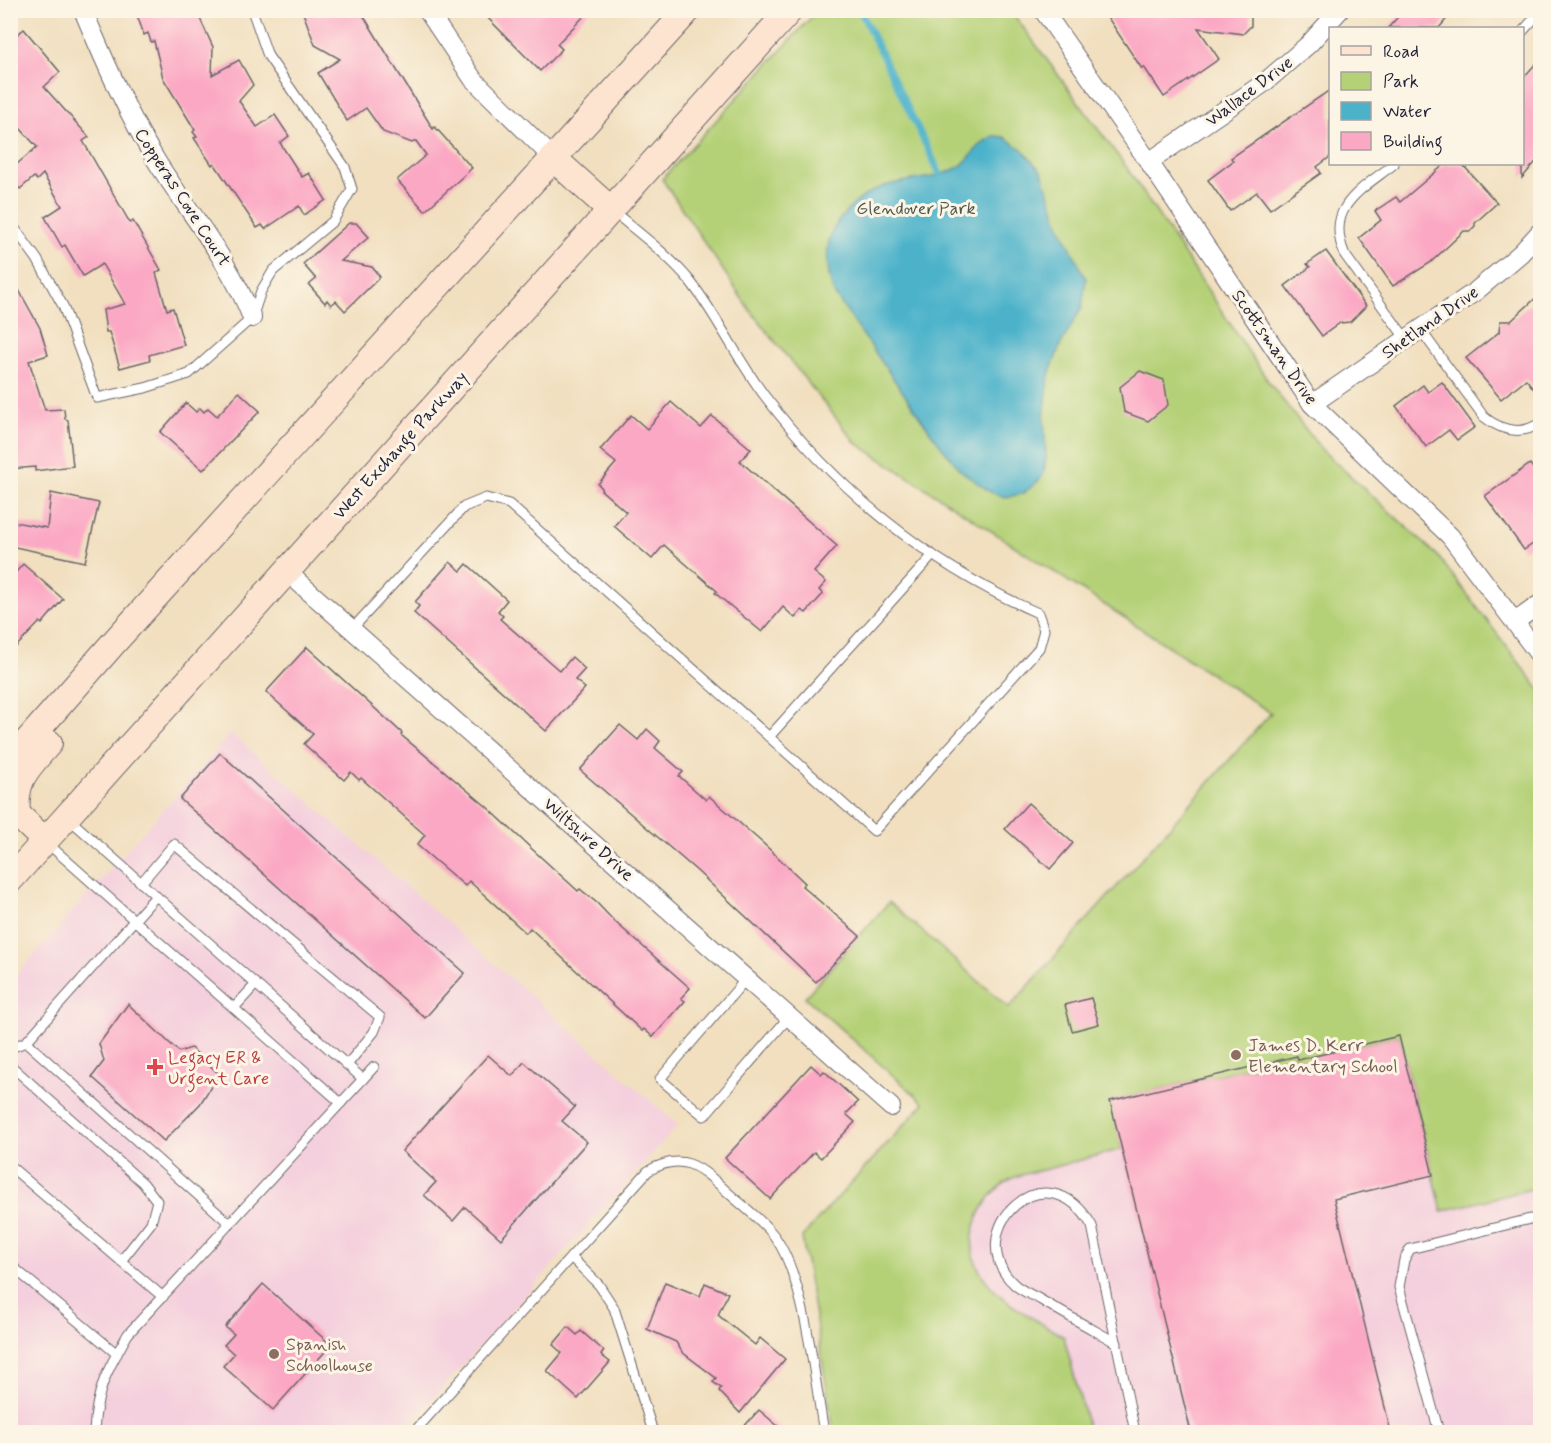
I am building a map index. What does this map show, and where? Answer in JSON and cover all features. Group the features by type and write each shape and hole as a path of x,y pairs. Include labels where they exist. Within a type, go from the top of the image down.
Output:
{"main road":[{"path":"10,761 156,596 688,10"},
{"name":"West Exchange Parkway","path":"10,880 790,10"},
{"path":"553,158 611,210"},
{"path":"45,841 17,814 15,792 25,771 129,648 156,596"}],"street":[{"name":"Copperas Cove Court","path":"83,10 127,107 156,160 226,264 241,289 252,318"},
{"path":"427,10 473,79 553,158"},
{"name":"Scottsman Drive","path":"1043,10 1149,162 1312,404 1450,536 1516,621 1540,656"},
{"name":"Wallace Drive","path":"1149,162 1264,83 1309,44 1340,10"},
{"name":"Shetland Drive","path":"1312,404 1476,291 1521,253 1540,232"},
{"name":"Wiltshire Drive","path":"287,572 891,1107"},
{"path":"1516,621 1540,604"}],"lane":[{"path":"10,222 37,259 63,306 97,398 145,388 189,374 252,318 261,291 273,271 333,221 352,189 345,167 268,56 252,10"},
{"path":"1524,30 1540,12"},
{"path":"1393,165 1351,198 1342,211 1338,225 1339,241 1345,255 1484,417 1495,426 1509,431 1523,430 1540,423"},
{"path":"352,629 464,507 474,501 498,499 518,511 874,831 1039,648 1044,630 1038,613 988,588 933,555 889,523 822,463 764,395 688,278 611,210"},
{"path":"769,737 933,555"},
{"path":"67,817 363,1079"},
{"path":"45,841 341,1103"},
{"path":"141,883 174,844 380,1017 374,1032 347,1065"},
{"path":"10,1048 26,1042 156,896"},
{"path":"746,979 660,1079 704,1116 789,1017"},
{"path":"234,1008 256,984"},
{"path":"26,1042 230,1224"},
{"path":"10,1065 143,1183 157,1201 151,1223 121,1261"},
{"path":"94,1432 95,1411 104,1375 128,1335 374,1067"},
{"path":"414,1432 648,1171 663,1163 673,1162 701,1167 771,1232 783,1250 795,1275 824,1432"},
{"path":"10,1166 163,1297"},
{"path":"1117,1343 1013,1284 1001,1264 996,1247 999,1229 1010,1208 1026,1196 1042,1193 1065,1198 1082,1209 1092,1226 1117,1343 1135,1432"},
{"path":"1439,1432 1399,1287 1404,1260 1410,1249 1530,1219 1540,1222"},
{"path":"572,1257 598,1285 614,1308 653,1432"},
{"path":"10,1271 14,1267 117,1354"}],"shaded area":[{"name":"James D. Kerr Elementary School","path":"1271,713 1540,1106 1540,1432 834,1432 802,1237"},
{"path":"231,733 678,1125 403,1432 11,1432 11,981"}],"green space":[{"name":"Glendover Park","path":"817,11 1011,11 1127,168 1270,384 1322,450 1437,555 1540,690 1540,1187 1442,1211 1399,1036 1329,1053 1307,1098 1296,1056 1111,1101 1122,1149 1011,1179 986,1202 977,1220 972,1242 975,1260 984,1277 996,1292 1030,1317 1064,1337 1089,1432 834,1432 802,1237 924,1103 805,997 889,902 1009,1008 1271,713 856,443 749,309 662,179"}],"water":[{"path":"994,136 1004,137 1022,149 1042,172 1060,226 1086,279 1082,307 1060,346 1049,375 1044,418 1046,458 1043,476 1022,494 1005,497 990,492 960,470 932,434 835,295 829,273 828,255 828,246 835,225 861,199 882,187 939,175 957,168 966,162 987,139"}],"building":[{"path":"146,10 196,10 213,47 212,75 239,60 253,85 239,101 257,127 275,115 289,136 280,143 302,177 309,173 326,200 304,215 299,206 265,229 262,225 257,228 214,163 212,165 194,138 197,137 193,132 195,130 163,78 154,41 151,42 148,33 144,35 137,15"},
{"path":"302,10 360,10 433,129 435,127 472,168 425,211 397,180 426,155 416,141 412,143 383,132 366,108 347,121 318,73 340,59 315,45"},
{"path":"480,10 590,10 557,44 562,49 540,71"},
{"path":"1118,10 1251,10 1251,26 1243,34 1198,28 1219,59 1164,97 1108,18"},
{"path":"1404,10 1454,10 1440,27 1389,27"},
{"path":"24,29 60,72 44,87 89,137 83,141 130,223 133,221 161,270 156,273 167,310 173,308 184,345 149,355 150,360 120,368 109,332 106,332 103,310 125,304 102,264 83,276 65,245 62,247 45,217 62,206 43,174 37,180 34,177 20,189 10,178 10,170 37,147 10,117 10,40"},
{"path":"1540,59 1540,157 1522,178 1522,165 1524,165 1524,77"},
{"path":"1329,91 1329,158 1317,167 1321,173 1270,209 1257,192 1230,211 1208,180 1233,161 1231,158"},
{"path":"1444,165 1463,165 1497,203 1475,223 1470,231 1464,231 1430,263 1393,286 1359,238 1381,220 1375,211 1396,197 1400,202"},
{"path":"349,223 356,223 369,237 341,261 372,267 380,277 345,311 336,301 331,305 327,300 325,303 309,285 316,279 303,264"},
{"path":"1326,251 1366,306 1350,322 1340,323 1322,336 1285,286 1310,267 1307,264"},
{"path":"10,274 40,328 48,355 29,361 45,410 64,409 65,419 68,420 73,466 35,471 35,467 10,469"},
{"path":"1540,294 1540,397 1526,379 1501,399 1466,358 1499,332 1500,321 1511,321"},
{"path":"1140,371 1164,380 1168,405 1148,421 1124,412 1120,387"},
{"path":"1442,382 1475,427 1457,440 1449,430 1426,447 1396,406 1423,385 1428,392"},
{"path":"239,392 260,411 203,470 160,432 186,403 196,412 200,408 204,412 208,408 217,416"},
{"path":"671,402 701,428 712,416 751,449 740,461 837,546 814,572 826,582 819,590 823,594 806,613 802,610 795,618 783,607 762,632 715,593 717,591 664,545 652,559 614,526 626,512 601,490 598,484 616,463 600,450 631,415 647,429"},
{"path":"1530,464 1540,478 1540,539 1524,550 1485,496"},
{"path":"51,493 99,503 85,562 10,546 15,522 47,528"},
{"path":"450,562 461,571 467,564 507,600 498,611 503,616 500,619 560,671 572,657 585,669 575,680 585,688 546,731 414,613 419,606 415,602"},
{"path":"23,564 63,599 42,624 40,622 10,653 10,579"},
{"path":"307,647 402,733 401,735 486,806 578,891 580,889 597,903 614,921 690,988 681,998 685,1001 653,1037 644,1029 642,1031 530,928 526,933 469,881 465,886 417,845 425,835 361,778 359,780 351,772 344,780 304,744 313,734 266,692"},
{"path":"620,725 638,740 647,729 660,741 655,748 683,772 679,776 706,800 709,796 766,846 805,883 802,886 860,936 816,982 697,871 580,770"},
{"path":"220,753 465,973 425,1018 180,799"},
{"path":"1028,803 1073,843 1050,869 1005,829"},
{"path":"1091,998 1099,1024 1072,1031 1065,1005"},
{"name":"Legacy ER & Urgent Care","path":"128,1004 179,1052 191,1048 219,1074 200,1104 164,1141 92,1077 104,1061 99,1044"},
{"path":"1399,1036 1433,1175 1334,1199 1391,1432 1191,1432 1110,1101 1297,1056 1298,1060"},
{"path":"488,1055 512,1076 524,1062 575,1107 562,1121 587,1142 501,1239 465,1207 453,1221 424,1195 436,1182 402,1151"},
{"path":"811,1065 821,1074 824,1071 858,1102 846,1114 855,1122 821,1158 814,1152 770,1199 725,1158"},
{"path":"665,1282 700,1296 705,1283 728,1293 718,1315 755,1345 760,1338 785,1359 740,1413 719,1391 721,1388 713,1382 716,1378 682,1352 676,1342 647,1329"},
{"path":"263,1284 331,1345 273,1410 223,1366 234,1354 224,1345 234,1334 225,1327"},
{"path":"568,1327 577,1335 581,1331 604,1351 601,1355 610,1362 578,1399 547,1371 562,1353 553,1345"},
{"path":"759,1410 785,1432 739,1432"}],"waterway":[{"path":"860,10 940,174"}],"place":[{"name":"James D. Kerr Elementary School","path":"1236,1055"},
{"name":"Legacy ER & Urgent Care","path":"155,1067"},
{"name":"Spanish Schoolhouse","path":"274,1354"}]}
